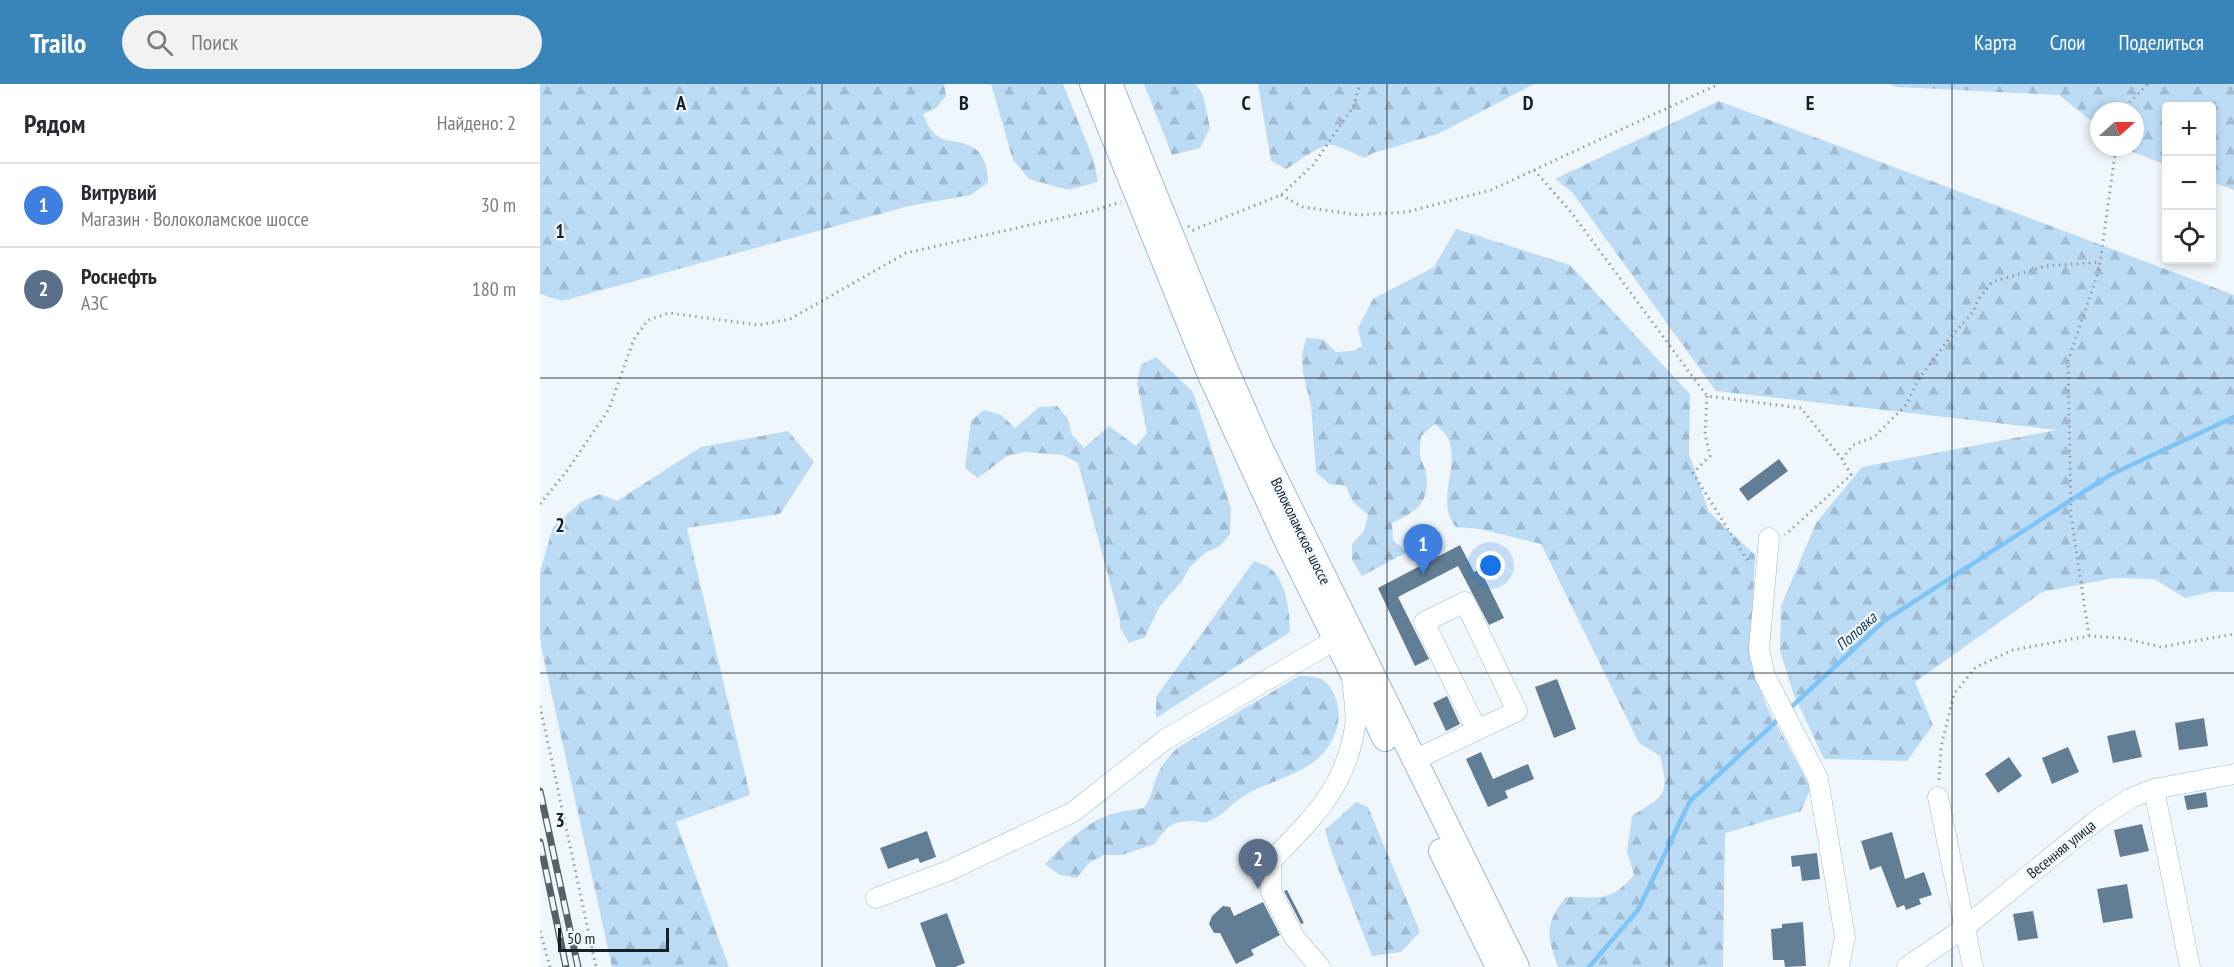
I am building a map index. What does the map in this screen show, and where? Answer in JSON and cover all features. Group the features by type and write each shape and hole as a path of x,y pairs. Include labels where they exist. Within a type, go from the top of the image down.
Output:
{"main road":[{"name":"Волоколамское шоссе","path":"1092,84 1215,386 1342,635 1414,760 1517,967"},
{"name":"Волоколамское шоссе","path":"1110,84 1225,368 1342,635 1352,674 1498,967"}],"street":[{"path":"1768,544 1759,649 1766,676 1818,779 1845,937 1839,967"},
{"path":"1414,760 1517,711 1465,602 1424,622 1477,730"},
{"path":"876,898 948,871 1073,812 1166,739 1342,635"},
{"path":"1320,967 1294,937 1271,891 1271,861 1330,797 1346,764 1355,725 1352,674"},
{"name":"Весенняя улица","path":"1907,967 1964,928 2097,820 2131,798 2154,789 2234,774"},
{"path":"2154,789 2190,967"},
{"path":"1938,797 1973,967"}],"path":[{"path":"1193,230 1281,195 1313,165 1353,107 1360,84"},
{"path":"1281,195 1303,207 1358,215 1407,212 1491,190 1719,84"},
{"path":"2130,102 2148,84"},
{"path":"2089,636 2071,516 2068,361 2100,262 2115,156"},
{"path":"1534,170 1570,212 1707,396 1705,434 1710,456 1693,473 1747,557 1750,568"},
{"path":"540,504 566,472 609,409 634,339 648,320 669,312 759,325 790,319 906,253 1092,211 1139,197"},
{"path":"1842,459 1853,445 1874,437 1906,405 1920,377 1974,311 1977,301 1992,282 2046,266 2100,262"},
{"path":"1707,396 1801,408 1842,459 1851,475 1768,544"},
{"path":"1938,797 1941,747 1954,693 1976,667 2013,650 2089,636 2122,638 2161,646 2234,634"},
{"path":"540,706 596,967"},
{"path":"540,931 550,967"}],"green space":[{"path":"540,84 944,84 946,96 936,108 923,114 926,121 939,137 969,145 979,152 987,168 988,182 971,195 909,206 562,301 540,294"},
{"path":"991,84 1063,84 1093,158 1098,182 1068,190 1029,179 1013,160"},
{"path":"1144,84 1196,84 1203,95 1210,128 1200,148 1172,155"},
{"path":"1258,84 1534,84 1438,134 1373,153 1365,158 1328,145 1286,169 1271,161"},
{"path":"1889,84 2234,84 2234,190 2216,183 2216,102 2162,102 2162,163 2143,156 2144,102 2090,102 2090,120 2059,95 1896,87"},
{"path":"1719,101 2234,295 2234,592 2211,592 2185,598 2154,579 2114,578 2042,592 1915,682 1933,725 1907,761 1824,759 1794,695 1780,651 1781,606 1816,523 1862,467 2057,430 1716,391 1572,192 1555,179"},
{"path":"1456,229 1570,265 1690,394 1689,454 1709,512 1755,555 1750,660 1767,707 1811,788 1801,811 1725,833 1723,967 1558,967 1550,930 1559,906 1566,897 1596,897 1611,894 1626,884 1634,875 1627,852 1632,816 1658,798 1664,787 1664,779 1660,756 1639,743 1541,544 1480,529 1456,527 1447,506 1451,449 1447,436 1435,424 1421,436 1420,455 1427,483 1424,499 1415,510 1392,523 1393,540 1407,552 1362,576 1352,560 1352,544 1364,531 1368,515 1353,502 1346,486 1329,484 1316,472 1311,405 1303,373 1302,355 1306,338 1323,339 1336,352 1353,351 1362,347 1358,328 1373,299 1434,267"},
{"path":"1156,357 1193,392 1231,508 1230,534 1220,546 1205,553 1190,567 1182,581 1159,607 1145,637 1129,643 1120,628 1120,620 1078,463 1063,455 1024,452 1007,456 978,478 965,468 971,421 984,410 1001,415 1015,428 1039,407 1057,406 1068,419 1072,435 1084,448 1109,426 1136,446 1147,433 1137,383 1141,365"},
{"path":"788,431 814,462 780,514 687,528 750,795 676,822 729,967 612,967 541,646 540,572 553,527 581,502 600,494 617,501 701,447"},
{"path":"1254,561 1267,566 1279,578 1286,596 1290,632 1156,718 1156,697"},
{"path":"1299,676 1315,677 1327,683 1335,696 1338,709 1337,727 1331,743 1311,764 1242,797 1214,819 1206,822 1176,823 1163,832 1155,844 1122,855 1104,855 1089,863 1077,878 1060,875 1045,864 1076,835 1093,823 1112,814 1144,808 1161,768 1177,748"},
{"path":"1356,802 1368,807 1420,932 1401,952 1372,956 1325,830"}],"building":[{"path":"1779,459 1788,471 1748,501 1739,489"},
{"path":"1460,545 1474,572 1480,569 1504,618 1489,625 1458,566 1398,597 1429,659 1415,666 1378,588"},
{"path":"1557,679 1576,729 1554,738 1535,687"},
{"path":"1447,696 1460,724 1446,731 1433,703"},
{"path":"2204,718 2208,746 2179,750 2175,723"},
{"path":"2135,730 2142,757 2113,763 2107,736"},
{"path":"2068,747 2079,772 2052,784 2042,758"},
{"path":"1481,752 1493,779 1528,764 1534,779 1505,791 1508,798 1488,807 1466,759"},
{"path":"2009,757 2022,776 1998,793 1985,774"},
{"path":"2206,792 2208,807 2187,810 2184,796"},
{"path":"2142,824 2149,851 2120,857 2114,830"},
{"path":"927,831 936,857 920,863 918,858 888,869 880,848"},
{"path":"1892,832 1905,879 1924,872 1932,895 1919,899 1921,904 1906,910 1904,905 1897,908 1881,866 1870,870 1861,841"},
{"path":"1817,853 1820,879 1802,881 1800,866 1792,867 1791,856"},
{"path":"2127,884 2133,918 2103,923 2097,889"},
{"path":"1287,890 1304,923 1301,924 1284,891"},
{"path":"1263,902 1280,935 1251,950 1254,955 1236,964 1220,933 1214,933 1209,924 1212,916 1223,906 1230,907 1234,916"},
{"path":"2033,911 2038,938 2018,941 2013,914"},
{"path":"947,913 965,963 955,967 936,967 920,923"},
{"path":"1803,922 1806,966 1785,967 1784,960 1773,960 1771,929 1782,928 1782,924"}],"waterway":[{"name":"Поповка","path":"1788,710 1884,621 2110,475 2234,417"},
{"name":"Поповка","path":"1589,967 1638,910 1690,801 1780,718"}],"railway":[{"path":"540,791 578,967"},
{"path":"540,842 566,967"}],"place":[{"name":"Витрувий","path":"1423,574"},
{"name":"Роснефть","path":"1258,889"}]}
